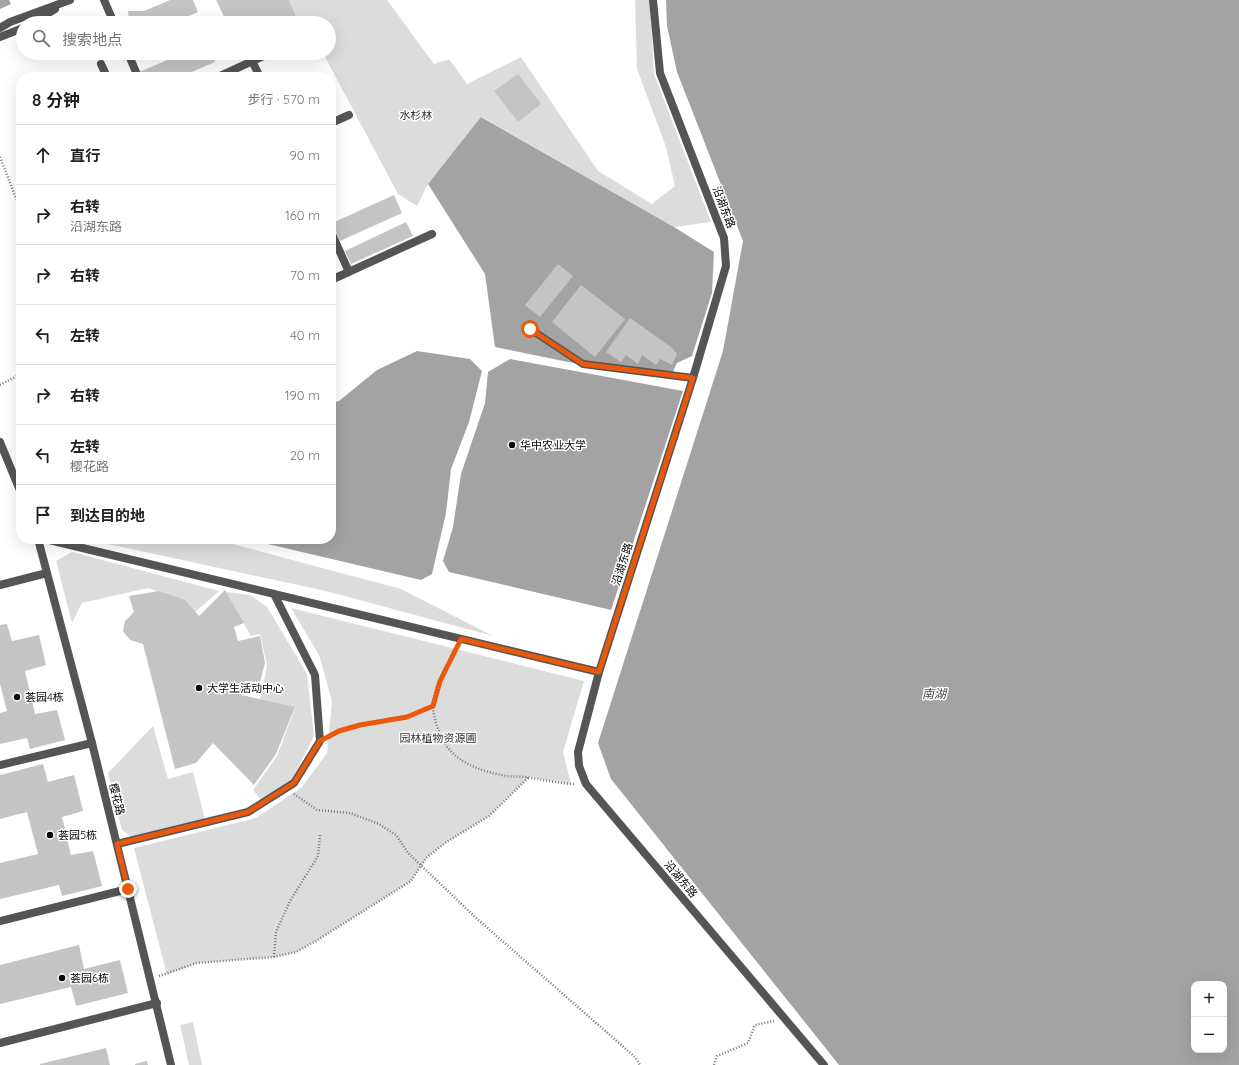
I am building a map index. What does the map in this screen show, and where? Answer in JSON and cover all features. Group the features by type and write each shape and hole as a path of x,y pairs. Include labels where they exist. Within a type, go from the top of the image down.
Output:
{"street":[{"path":"44,16 71,0"},
{"path":"27,16 71,0"},
{"path":"104,0 111,16"},
{"name":"沿湖东路","path":"654,0 660,73 724,238 726,266 693,378 599,672 578,752 580,766 586,784 824,1065"},
{"path":"0,28 16,20"},
{"path":"0,38 16,31"},
{"path":"131,60 136,72"},
{"path":"229,72 252,61 258,72"},
{"path":"101,64 105,72"},
{"path":"336,121 349,115"},
{"path":"336,278 432,234"},
{"path":"336,243 349,272"},
{"path":"530,329 583,364 693,378"},
{"path":"0,442 16,481"},
{"name":"樱花路","path":"39,544 92,743 151,978 170,1065"},
{"path":"66,544 599,672"},
{"path":"0,585 47,573"},
{"path":"117,844 248,812 294,783 320,741 315,675 274,594"},
{"path":"0,765 92,743"},
{"path":"0,921 128,889"},
{"path":"0,1043 157,1003"}],"path":[{"path":"0,157 16,198"},
{"path":"0,385 16,377"},
{"path":"461,639 440,681 433,706 435,720 442,739 451,752 468,766 508,776 529,777 570,784 586,784"},
{"path":"320,741 339,731 360,725 407,717 433,706"},
{"path":"151,978 167,975 197,963 274,957 296,952 411,881 421,864 445,843 489,816 529,777"},
{"path":"286,788 317,810 350,813 379,824 396,835 408,853 474,917 635,1056 640,1065"},
{"path":"274,957 276,932 290,901 318,856 320,835"},
{"path":"714,1065 717,1056 748,1043 755,1025 785,1019"}],"green space":[{"name":"水杉林","path":"289,0 387,0 434,64 449,59 467,84 521,57 598,171 652,204 675,186 666,147 637,69 635,0 650,0 654,74 711,222 674,227 482,117 428,184 417,206 398,194 336,77 336,72 333,72 327,60 336,60 336,16 296,16"},
{"path":"108,544 233,544 401,589 493,636 326,591"},
{"path":"72,552 219,591 193,614 179,599 148,588 82,603 72,623 56,561"},
{"path":"226,592 250,595 267,607 307,674 314,736 291,781 261,800 253,790 277,756 295,708 260,699 267,666 260,634 251,636"},
{"name":"园林植物资源圃","path":"291,608 584,681 563,752 571,784 529,777 489,816 445,843 426,858 411,881 296,952 274,957 197,963 167,975 134,848 256,818 302,787 327,753 332,701 319,655"},
{"path":"153,726 168,779 193,772 205,820 134,839 122,830 108,773"},
{"path":"193,1022 202,1065 189,1065 180,1025"}],"water":[{"path":"0,0 9,0 11,4 0,9"},
{"name":"南湖","path":"666,0 1239,0 1239,1065 839,1065 611,779 598,743 723,351 743,241 677,72 667,26"},
{"path":"481,117 674,227 714,252 712,293 692,356 677,363 670,378 583,365 495,347 485,274 428,184"},
{"path":"417,351 470,359 482,371 469,422 451,469 446,513 432,574 421,580 267,544 336,544 336,402 339,401 377,370"},
{"path":"510,359 683,391 611,610 449,572 443,561 453,527 461,474 485,403 488,372"}],"building":[{"path":"170,0 193,0 198,12 189,16 128,16 128,11 144,11"},
{"path":"216,0 289,0 296,16 224,16"},
{"path":"168,60 214,60 215,62 192,72 139,72"},
{"path":"518,74 541,104 518,122 494,91"},
{"path":"394,195 402,213 340,241 336,232 336,221"},
{"path":"406,222 413,236 351,264 345,251"},
{"path":"558,264 573,276 540,317 525,305"},
{"path":"581,285 625,319 595,357 552,322"},
{"path":"630,318 671,347 677,354 672,365 660,359 656,365 642,355 638,364 626,355 621,362 606,352"},
{"name":"大学生活动中心","path":"225,590 244,623 234,627 238,641 260,636 265,663 260,682 245,681 242,695 295,707 276,754 254,785 213,743 196,763 175,769 143,644 130,640 123,631 125,621 134,612 129,596 159,591 185,600 199,616"},
{"name":"荟园4栋","path":"7,624 12,641 39,635 46,665 25,671 35,714 57,710 65,740 30,749 27,738 0,744 0,713 7,711 0,684 0,625"},
{"name":"荟园5栋","path":"43,764 48,782 74,775 83,811 62,817 71,855 93,851 102,886 62,896 59,885 0,899 0,863 38,854 27,812 0,819 0,775"},
{"name":"荟园6栋","path":"79,945 84,969 120,960 128,993 76,1006 71,987 0,1004 0,965"},
{"path":"106,1048 110,1065 40,1065 40,1064"},
{"path":"147,1061 148,1065 135,1065 135,1064"}],"place":[{"name":"华中农业大学","path":"512,445"},
{"name":"大学生活动中心","path":"199,688"},
{"name":"荟园4栋","path":"17,697"},
{"name":"荟园5栋","path":"50,835"},
{"name":"荟园6栋","path":"62,978"}],"route":[{"path":"128,889 117,844 248,812 294,783 320,741 339,731 360,725 407,717 433,706 435,692 445,668 452,659 461,639 599,672 693,378 583,364 530,329"}]}
